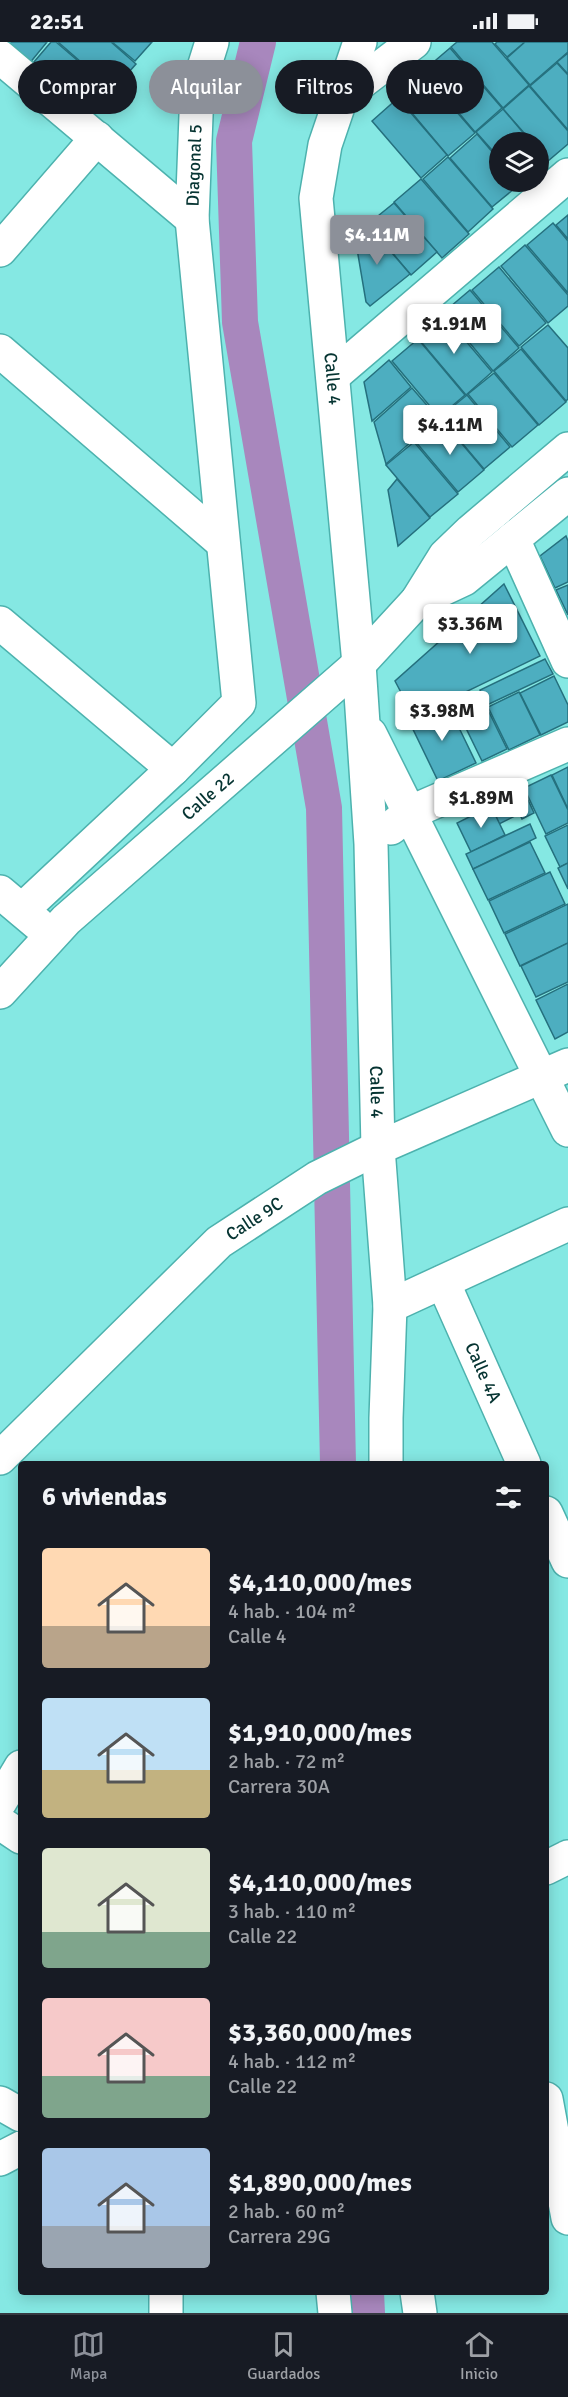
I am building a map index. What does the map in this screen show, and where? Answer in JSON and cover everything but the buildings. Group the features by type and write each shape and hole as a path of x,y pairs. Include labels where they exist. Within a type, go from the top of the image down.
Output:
{"street":[{"name":"Diagonal 5","path":"173,769 239,703 192,219 197,90 212,42"},
{"name":"Calle 4","path":"354,60 360,42"},
{"path":"374,72 414,42"},
{"path":"0,57 192,219"},
{"name":"Calle 4","path":"337,114 325,146 316,198 359,664 371,844 367,1154 390,1306 386,1461"},
{"path":"0,250 97,138"},
{"path":"333,376 568,175"},
{"path":"0,351 222,542"},
{"name":"Calle 22","path":"0,992 51,935 359,664 417,601 445,556 568,449"},
{"name":"Calle 22","path":"417,601 464,579 568,494"},
{"path":"513,538 568,661"},
{"path":"0,622 173,769 11,901 51,935"},
{"name":"Calle 4","path":"362,720 409,813 554,1071 568,1130"},
{"path":"371,844 409,813 568,744"},
{"name":"Calle 9C","path":"0,1458 219,1242 317,1178 554,1071"},
{"path":"390,1306 568,1224"},
{"name":"Calle 4A","path":"443,1282 523,1461"},
{"path":"0,1802 18,1772"},
{"path":"0,1823 18,1835"},
{"path":"549,1866 568,1857"},
{"path":"0,2103 18,2113"},
{"path":"549,2115 568,2218"},
{"path":"0,2158 18,2149"},
{"path":"166,2295 166,2313"},
{"path":"333,2295 335,2313"},
{"path":"417,2295 420,2313"}],"waterway":[{"path":"258,42 234,141 240,322 324,808 338,1461"},
{"path":"366,2295 367,2313"}]}
